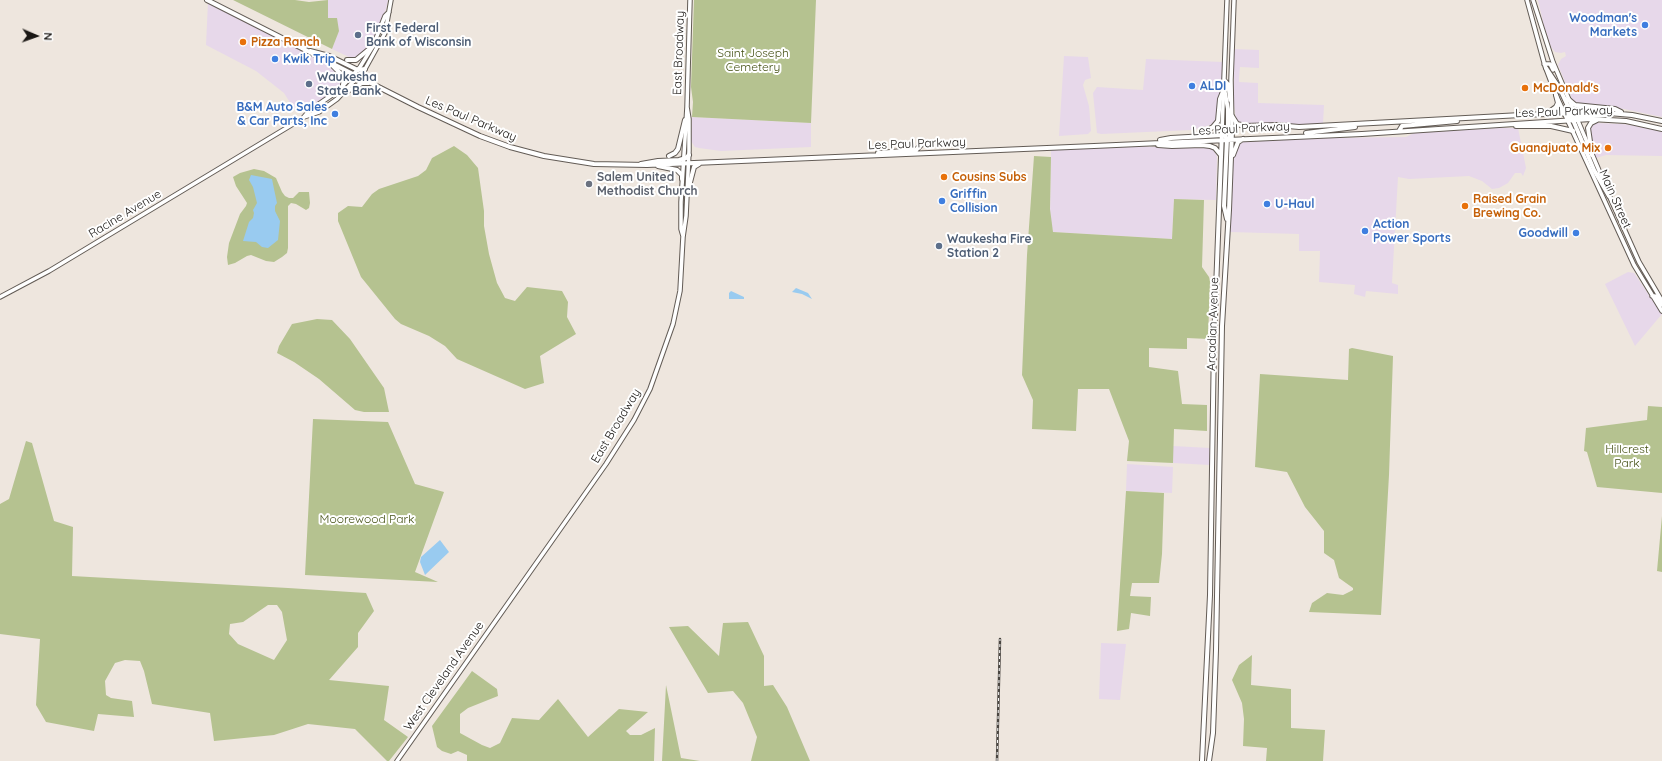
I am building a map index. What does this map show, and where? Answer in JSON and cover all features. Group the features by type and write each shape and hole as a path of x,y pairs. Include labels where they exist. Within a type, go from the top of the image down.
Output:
{"main road":[{"name":"Les Paul Parkway","path":"207,0 468,131 521,150 576,162 635,166 1146,143 1171,138 1227,135 1244,139 1502,125 1573,117 1624,114 1662,121"},
{"path":"344,93 365,69 380,45 388,22 388,12 391,0"},
{"name":"East Broadway","path":"683,237 681,214 682,179 687,107 690,0"},
{"name":"Arcadian Avenue","path":"1210,761 1213,733 1216,650 1222,326 1231,161 1227,135 1224,88 1227,0"},
{"name":"Arcadian Avenue","path":"1202,761 1211,571 1214,325 1221,155 1232,116 1234,0"},
{"name":"Main Street","path":"1527,0 1545,66 1556,95 1565,113 1573,117"},
{"name":"Main Street","path":"1534,0 1550,53 1568,99 1573,117 1592,155 1642,268 1662,301"},
{"path":"303,118 343,85 359,68 373,46 388,12"},
{"path":"347,60 356,60 373,46"},
{"path":"302,49 329,56 365,69"},
{"path":"1545,66 1550,53"},
{"path":"329,62 344,76 343,85"},
{"path":"1545,66 1551,64 1563,86"},
{"path":"1545,66 1560,89 1594,170 1609,196"},
{"path":"354,74 358,72 362,73"},
{"path":"1224,80 1228,84 1228,96 1232,107"},
{"path":"303,118 319,112 344,93 362,83 371,83"},
{"path":"1204,132 1213,127 1218,121 1220,99 1224,88"},
{"path":"1224,88 1228,109 1224,206 1228,223"},
{"path":"1546,114 1553,111 1556,107 1558,103 1556,95"},
{"path":"1568,99 1575,105 1615,110 1624,114"},
{"name":"East Broadway","path":"508,602 606,464 646,398 656,374 674,321 681,284 689,155 689,119 687,107"},
{"name":"Les Paul Parkway","path":"1232,116 1237,124 1245,126 1276,125 1298,127 1565,113 1573,117 1626,121 1662,129"},
{"name":"Main Street","path":"1573,117 1573,131 1634,265 1662,311"},
{"name":"Racine Avenue","path":"0,298 49,271 303,118"},
{"path":"1399,131 1402,126 1450,123 1475,118"},
{"path":"1592,155 1588,127 1592,122 1601,119"},
{"path":"669,156 675,153 678,149 685,120"},
{"path":"1280,137 1359,127 1365,124"},
{"path":"1502,125 1551,126 1573,131"},
{"path":"1231,161 1236,145 1244,139"},
{"path":"1146,143 1172,146 1210,146 1215,148 1221,155"},
{"path":"866,156 886,151 916,150 921,145"},
{"path":"635,166 689,155"},
{"path":"687,194 694,167 701,163"},
{"path":"652,165 677,170 682,175 682,179"},
{"path":"1652,296 1655,296 1662,305"},
{"path":"1211,571 1218,571"},
{"name":"West Cleveland Avenue","path":"397,761 508,602"}],"shaded area":[{"path":"328,0 388,0 386,9 372,43 358,58 351,58 332,49 339,30 328,18"},
{"path":"1538,0 1662,0 1662,117 1624,109 1576,104 1573,101 1558,65 1561,59 1566,56 1565,52 1555,52 1551,47"},
{"path":"208,2 327,64 341,75 342,85 319,103 303,112 296,112 284,93 256,71 206,45"},
{"path":"1234,49 1259,50 1259,68 1240,67 1239,78 1239,82 1258,83 1258,103 1324,105 1323,124 1250,125 1239,123 1236,120 1234,104"},
{"path":"1064,56 1088,57 1091,78 1085,80 1083,85 1089,106 1091,131 1088,134 1059,136"},
{"path":"1146,59 1223,62 1222,85 1217,120 1214,124 1192,130 1097,133 1093,93 1097,87 1143,90"},
{"path":"692,117 811,123 811,147 721,151 695,147 691,141"},
{"path":"1593,124 1645,127 1662,132 1662,156 1606,155 1596,158 1593,151 1589,130"},
{"path":"1518,128 1526,168 1523,176 1521,173 1515,173 1508,183 1499,188 1492,189 1482,181 1469,176 1409,179 1398,177 1392,283 1398,285 1398,294 1366,291 1365,297 1354,294 1355,285 1319,282 1320,251 1299,251 1299,234 1230,232 1233,161 1237,146 1242,142 1323,138 1406,137 1414,133"},
{"path":"1139,146 1212,148 1217,156 1216,200 1174,199 1172,239 1053,232 1050,218 1051,150"},
{"path":"1628,272 1634,273 1662,314 1635,346 1605,284"},
{"path":"1173,446 1210,448 1210,465 1173,463"},
{"path":"1127,464 1173,467 1172,493 1126,491"},
{"path":"1101,643 1126,644 1120,700 1099,699"}],"green space":[{"path":"233,0 295,0 309,2 328,0 328,18 337,18 339,31 332,49"},
{"name":"Saint Joseph Cemetery","path":"694,0 816,0 811,123 692,117 693,102 691,87"},
{"path":"454,146 467,155 478,168 484,211 484,226 489,254 497,283 505,298 515,301 527,287 562,291 568,302 567,317 576,334 540,356 544,383 525,389 457,359 445,346 429,336 401,324 395,319 361,277 338,221 338,213 348,206 362,207 372,194 379,189 418,176 426,170 432,158"},
{"path":"1034,156 1051,157 1050,209 1053,232 1172,239 1174,199 1204,200 1202,267 1210,281 1208,339 1187,338 1187,349 1149,348 1149,367 1178,371 1182,404 1207,405 1207,431 1174,429 1173,463 1127,461 1129,441 1109,389 1078,389 1076,431 1032,429 1033,400 1022,375 1027,255"},
{"path":"254,169 264,171 276,178 282,192 289,198 293,198 299,192 309,192 309,208 306,210 296,204 291,203 288,206 288,248 287,253 282,257 274,262 266,261 251,255 228,265 227,257 229,243 240,214 247,203 236,186 233,177 240,173"},
{"path":"317,319 332,320 350,339 384,388 389,412 364,412 355,410 319,379 294,362 277,353 279,346 292,324"},
{"path":"1352,348 1393,356 1389,475 1381,615 1309,612 1312,603 1327,593 1343,595 1353,590 1353,588 1339,578 1334,560 1324,553 1324,531 1305,507 1287,472 1255,467 1260,374 1348,380 1349,349"},
{"name":"Hillcrest Park","path":"1648,406 1662,407 1662,493 1597,487 1587,452 1584,451 1586,428 1647,420"},
{"name":"Moorewood Park","path":"313,419 388,422 415,484 444,492 415,572 438,582 305,575"},
{"path":"26,441 32,443 54,521 73,527 72,576 366,593 374,611 358,633 358,647 329,680 389,686 384,720 408,737 389,761 387,761 355,729 308,724 274,735 214,741 210,713 152,704 140,661 125,660 115,663 105,681 106,695 111,698 132,701 134,717 98,714 94,731 46,722 36,705 40,639 0,634 0,504 9,499","holes":["268,605 277,605 282,612 287,640 274,660 238,644 229,634 230,624 243,622"]},
{"path":"1126,491 1164,493 1162,554 1159,583 1132,583 1130,596 1151,597 1150,616 1131,613 1129,629 1117,631"},
{"path":"1662,516 1662,572 1657,571"},
{"path":"748,622 764,656 764,686 773,685 787,707 810,761 751,761 757,737 743,703 733,691 708,693 669,627 688,626 719,656 723,623"},
{"path":"1252,655 1251,685 1291,689 1291,728 1325,730 1323,761 1266,761 1267,748 1243,746 1244,719 1242,703 1232,680 1239,665"},
{"path":"472,671 497,689 498,696 468,708 460,714 460,733 482,745 490,748 500,743 512,718 539,720 558,699 588,737 619,709 648,712 626,731 630,735 641,735 655,728 654,761 467,761 467,755 458,751 451,754 442,751 437,747 432,726"},
{"path":"666,685 681,758 700,761 662,761"}],"water":[{"path":"251,175 272,179 277,203 275,206 275,211 280,221 278,240 268,248 262,247 256,242 243,241 249,222 253,218 253,210 257,203 253,187 249,180"},
{"path":"796,288 808,293 812,299 802,294 792,292"},
{"path":"731,291 744,297 744,299 729,299 729,293"},
{"path":"440,540 449,552 425,575 420,562 421,557"}],"railway":[{"path":"997,761 1000,639"}],"place":[{"name":"Woodman's Markets","path":"1645,25"},
{"name":"First Federal Bank of Wisconsin","path":"358,35"},
{"name":"Pizza Ranch","path":"243,42"},
{"name":"Kwik Trip","path":"275,59"},
{"name":"Waukesha State Bank","path":"309,84"},
{"name":"ALDI","path":"1192,86"},
{"name":"McDonald's","path":"1525,88"},
{"name":"B&M Auto Sales & Car Parts, Inc","path":"335,114"},
{"name":"Guanajuato Mix","path":"1608,148"},
{"name":"Cousins Subs","path":"944,177"},
{"name":"Salem United Methodist Church","path":"589,184"},
{"name":"Griffin Collision","path":"942,201"},
{"name":"U-Haul","path":"1267,204"},
{"name":"Raised Grain Brewing Co.","path":"1465,206"},
{"name":"Action Power Sports","path":"1365,231"},
{"name":"Goodwill","path":"1576,233"},
{"name":"Waukesha Fire Station 2","path":"939,246"}]}
